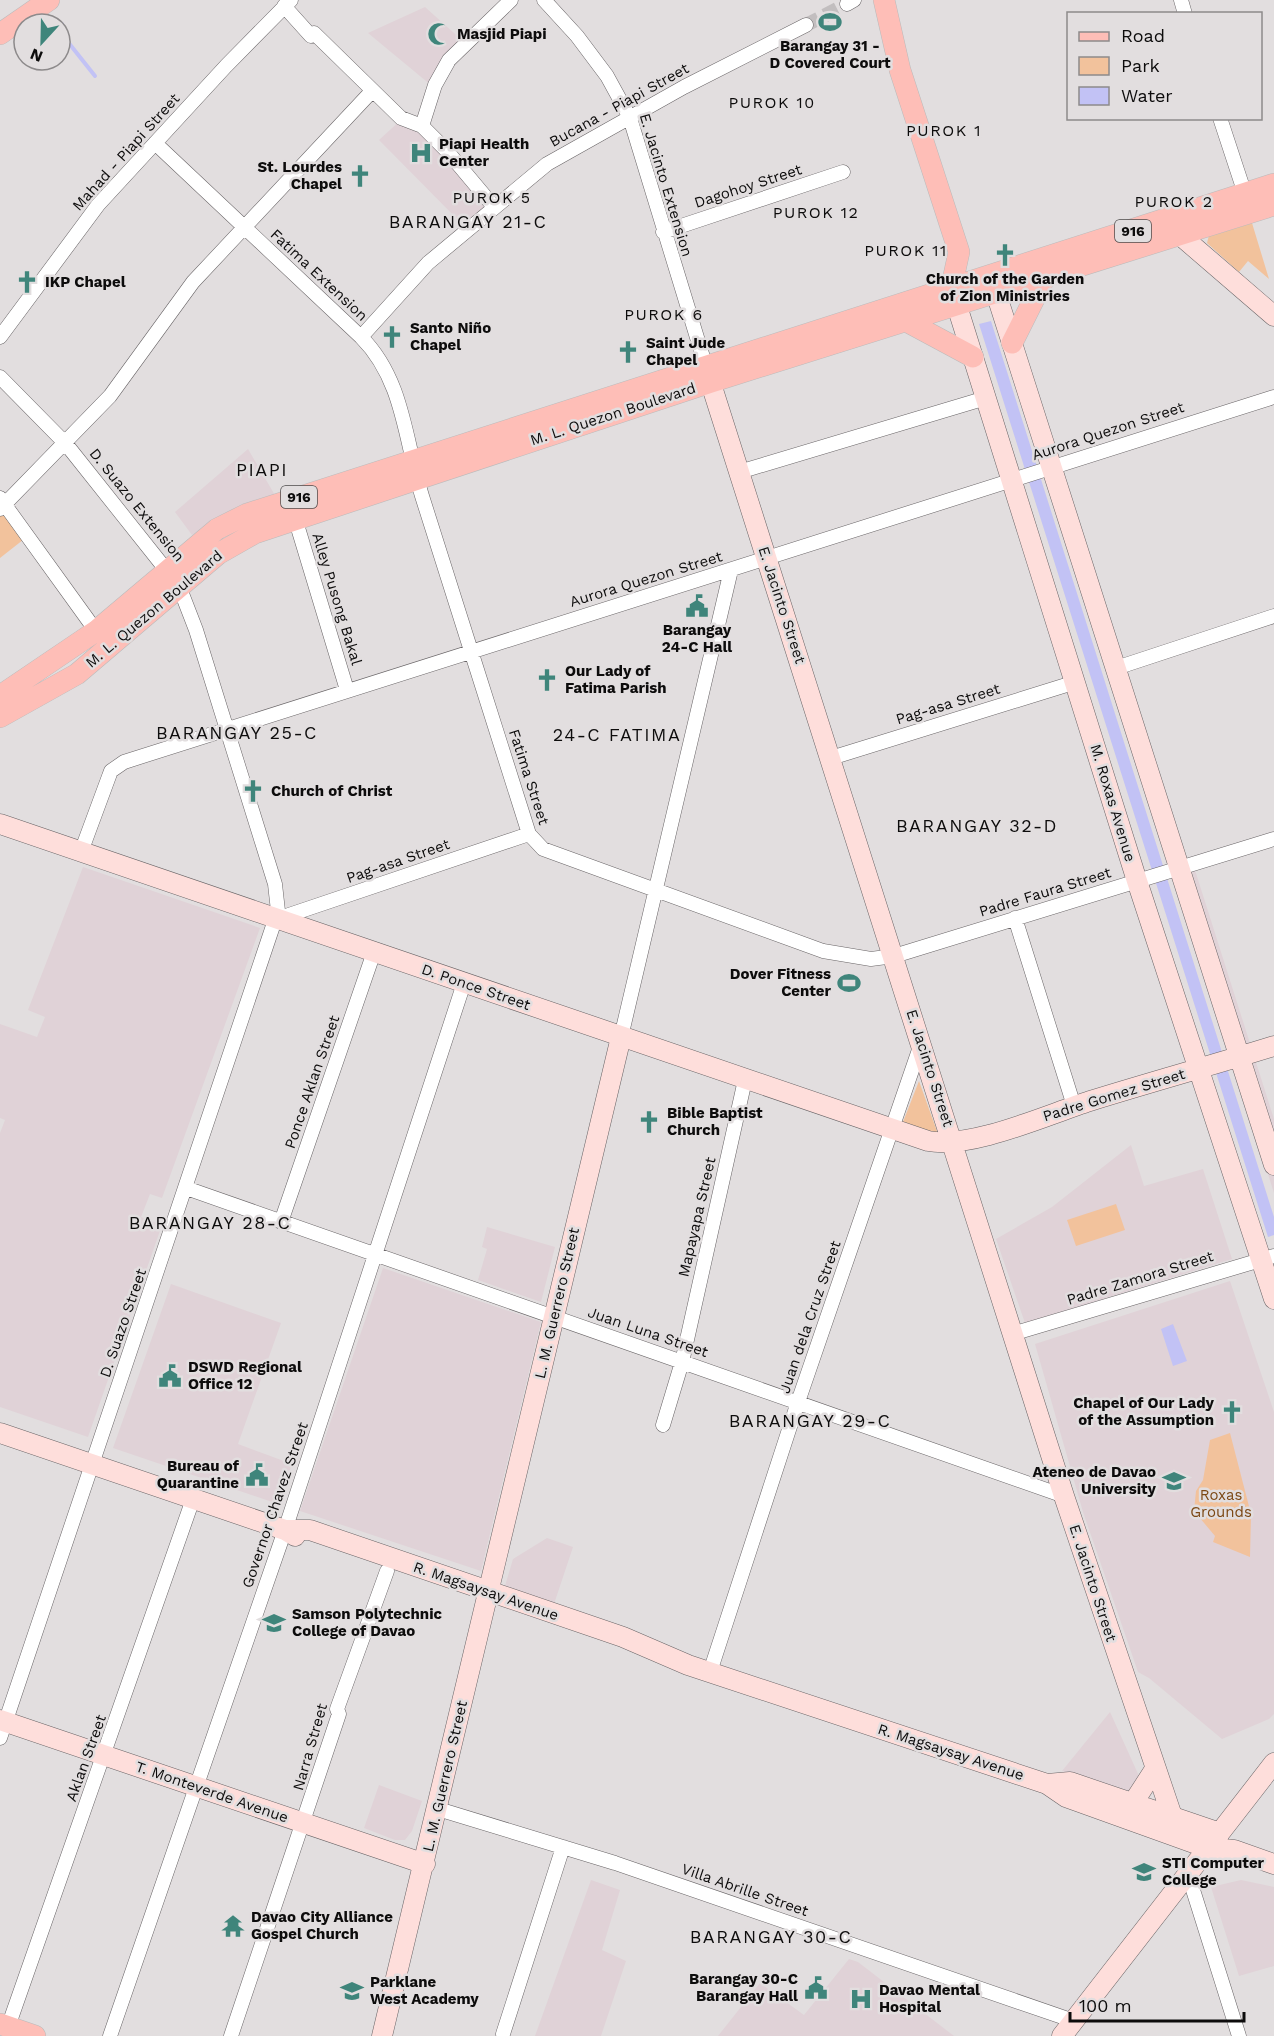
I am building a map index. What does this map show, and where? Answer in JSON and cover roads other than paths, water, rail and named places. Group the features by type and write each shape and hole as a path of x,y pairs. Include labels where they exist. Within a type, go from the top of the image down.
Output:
{"main road":[{"path":"0,34 49,0"},
{"path":"884,0 900,70 959,252 954,297"},
{"name":"M. L. Quezon Boulevard","path":"0,717 76,674 174,578 217,529 247,514 414,470 708,374 993,285 1274,184"},
{"name":"M. L. Quezon Boulevard","path":"993,285 1044,279 1274,205"},
{"path":"959,252 993,285"},
{"path":"1012,343 1044,279"},
{"name":"M. L. Quezon Boulevard","path":"708,374 906,321 954,297"},
{"path":"906,321 973,357"},
{"name":"M. L. Quezon Boulevard","path":"0,696 174,578 236,541 414,470"},
{"path":"4,2025 35,2036"}],"street":[{"path":"422,126 435,85 449,60 511,0"},
{"name":"E. Jacinto Extension","path":"544,0 577,36 607,76 630,118 651,180 663,232 708,374"},
{"path":"287,3 311,36 314,33 401,118 422,126 447,151 494,207"},
{"name":"Mahad - Piapi Street","path":"0,337 98,205 287,3"},
{"name":"Bucana - Piapi Street","path":"361,337 428,263 548,164 806,25"},
{"path":"96,631 2,504 66,444 110,396 193,282 372,90"},
{"path":"1221,120 1245,194"},
{"name":"Fatima Extension","path":"155,143 361,337 381,361 393,386 414,470"},
{"name":"Dagohoy Street","path":"663,232 843,172"},
{"path":"1180,235 1274,316"},
{"name":"M. Roxas Avenue","path":"993,285 1116,668 1159,874 1219,1064 1268,1257 1274,1296"},
{"name":"M. Roxas Avenue","path":"954,297 1076,682 1159,874 1219,1064 1274,1165"},
{"name":"E. Jacinto Street","path":"708,374 1015,1333 1064,1496 1172,1816"},
{"name":"D. Suazo Extension","path":"0,377 66,444 174,578 226,728 275,884 277,919"},
{"name":"Aurora Quezon Street","path":"81,852 108,779 117,766 226,728 1274,397"},
{"path":"739,472 986,398"},
{"name":"Fatima Street","path":"414,470 529,834 537,845 548,851 823,951 870,959 894,956"},
{"name":"Alley Pusong Bakal","path":"295,518 347,690"},
{"name":"L. M. Guerrero Street","path":"382,2036 425,1864 731,570"},
{"path":"1116,668 1274,616"},
{"name":"Pag-asa Street","path":"831,758 1076,682"},
{"name":"D. Ponce Street","path":"0,824 891,1130 928,1142 954,1144"},
{"name":"Pag-asa Street","path":"277,919 529,834"},
{"name":"Padre Faura Street","path":"894,956 1274,839"},
{"path":"1015,918 1074,1106"},
{"name":"D. Suazo Street","path":"2,1727 277,919"},
{"name":"Ponce Aklan Street","path":"281,1222 375,952"},
{"name":"Governor Chavez Street","path":"110,2036 285,1530 464,983"},
{"name":"Juan dela Cruz Street","path":"710,1672 798,1402 921,1042"},
{"name":"Padre Gomez Street","path":"954,1144 1274,1046"},
{"name":"Mapayapa Street","path":"663,1425 682,1362 745,1080"},
{"name":"Juan Luna Street","path":"186,1188 1064,1496"},
{"name":"Padre Zamora Street","path":"1015,1333 1268,1257"},
{"name":"R. Magsaysay Avenue","path":"0,1433 285,1530 305,1542 387,1571 487,1598"},
{"name":"Aklan Street","path":"4,2025 105,1756 194,1499"},
{"name":"R. Magsaysay Avenue","path":"285,1530 310,1530 620,1648 685,1664 1047,1784 1066,1797 1178,1836 1214,1840"},
{"name":"Narra Street","path":"231,2036 304,1823 339,1714 337,1709 387,1571"},
{"name":"T. Monteverde Avenue","path":"2,1727 105,1756 425,1864"},
{"path":"1068,2028 1274,1763"},
{"path":"1133,1803 1155,1769"},
{"name":"R. Magsaysay Avenue","path":"1047,1784 1070,1782 1172,1816 1214,1840"},
{"name":"Villa Abrille Street","path":"438,1809 563,1847 1068,2028"},
{"path":"1178,1836 1189,1855 1190,1871 1239,2036"},
{"path":"1214,1840 1274,1864"},
{"path":"503,2034 563,1847"},
{"path":"1190,1871 1243,1853"}],"water":[{"path":"991,321 1274,1217 1274,1235 1268,1237 979,324"},
{"path":"1173,1324 1187,1361 1173,1366 1161,1329"}],"waterway":[{"path":"72,47 95,76"}],"tunnel":[{"path":"806,25 847,4"}],"place":[{"name":"Barangay 31 - D Covered Court","path":"830,22"},
{"name":"Masjid Piapi","path":"439,34"},
{"name":"Piapi Health Center","path":"421,153"},
{"name":"St. Lourdes Chapel","path":"360,176"},
{"name":"Church of the Garden of Zion Ministries","path":"1005,255"},
{"name":"IKP Chapel","path":"27,282"},
{"name":"Santo Niño Chapel","path":"392,337"},
{"name":"Saint Jude Chapel","path":"628,352"},
{"name":"Barangay 24-C Hall","path":"697,606"},
{"name":"Our Lady of Fatima Parish","path":"547,680"},
{"name":"Church of Christ","path":"253,791"},
{"name":"Dover Fitness Center","path":"849,983"},
{"name":"Bible Baptist Church","path":"649,1122"},
{"name":"DSWD Regional Office 12","path":"170,1376"},
{"name":"Chapel of Our Lady of the Assumption","path":"1232,1412"},
{"name":"Bureau of Quarantine","path":"257,1475"},
{"name":"Ateneo de Davao University","path":"1174,1481"},
{"name":"Samson Polytechnic College of Davao","path":"274,1623"},
{"name":"STI Computer College","path":"1144,1872"},
{"name":"Davao City Alliance Gospel Church","path":"233,1926"},
{"name":"Barangay 30-C Barangay Hall","path":"816,1988"},
{"name":"Parklane West Academy","path":"352,1991"},
{"name":"Davao Mental Hospital","path":"861,1999"}],"district":[{"name":"PUROK 10","path":"772,102"},
{"name":"PUROK 1","path":"944,130"},
{"name":"PUROK 5","path":"492,197"},
{"name":"PUROK 2","path":"1174,201"},
{"name":"PUROK 12","path":"816,212"},
{"name":"BARANGAY 21-C","path":"468,222"},
{"name":"PUROK 11","path":"906,250"},
{"name":"PUROK 6","path":"664,314"},
{"name":"PIAPI","path":"262,470"},
{"name":"BARANGAY 25-C","path":"237,733"},
{"name":"24-C FATIMA","path":"617,735"},
{"name":"BARANGAY 32-D","path":"977,826"},
{"name":"BARANGAY 28-C","path":"210,1223"},
{"name":"BARANGAY 29-C","path":"810,1421"},
{"name":"BARANGAY 30-C","path":"771,1937"}],"park label":[{"name":"Roxas Grounds","path":"1221,1504"}]}
